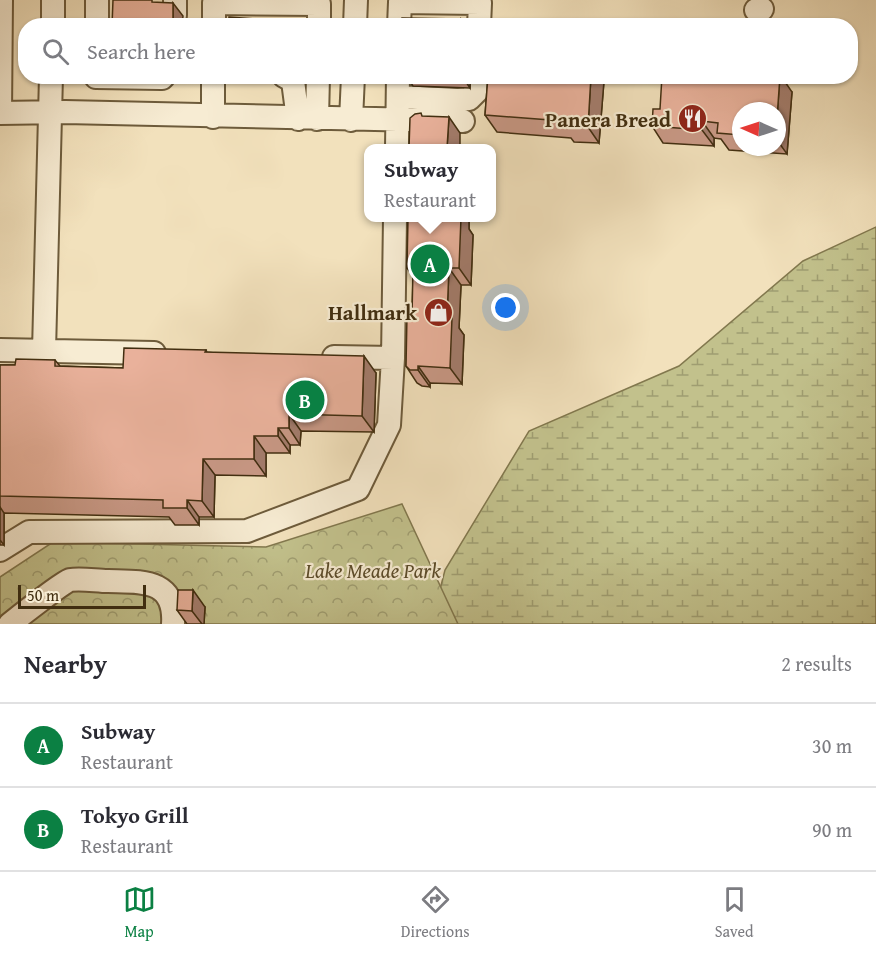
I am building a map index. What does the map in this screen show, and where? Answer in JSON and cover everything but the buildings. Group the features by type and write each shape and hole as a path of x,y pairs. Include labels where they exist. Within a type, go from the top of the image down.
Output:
{"lane":[{"path":"1,0 0,113 96,113 463,122"},
{"path":"53,0 53,18"},
{"path":"97,0 97,18"},
{"path":"355,18 356,0"},
{"path":"399,18 400,2 480,3 480,18"},
{"path":"214,18 214,3 319,4 319,18"},
{"path":"238,18 246,3"},
{"path":"44,351 51,84"},
{"path":"96,84 96,113"},
{"path":"169,115 170,84"},
{"path":"213,84 213,117"},
{"path":"293,84 307,119"},
{"path":"307,119 316,84"},
{"path":"351,120 353,84"},
{"path":"397,144 398,87 458,100 469,99 477,91 477,84"},
{"path":"0,550 29,532 247,531 358,489 389,425 393,358 395,222"},
{"path":"0,350 180,354"},
{"path":"310,356 393,358"},
{"path":"10,624 70,580 148,582 160,588 169,598 174,617 173,624"}],"green space":[{"path":"876,227 876,624 431,624 445,570 529,431 679,366 803,261"},
{"name":"Lake Meade Park","path":"402,504 458,624 0,624 0,577 53,542 266,547"}],"place":[{"name":"Panera Bread","path":"692,119"},
{"name":"Subway","path":"430,264"},
{"name":"Hallmark","path":"438,312"},
{"name":"Tokyo Grill","path":"305,400"}]}
